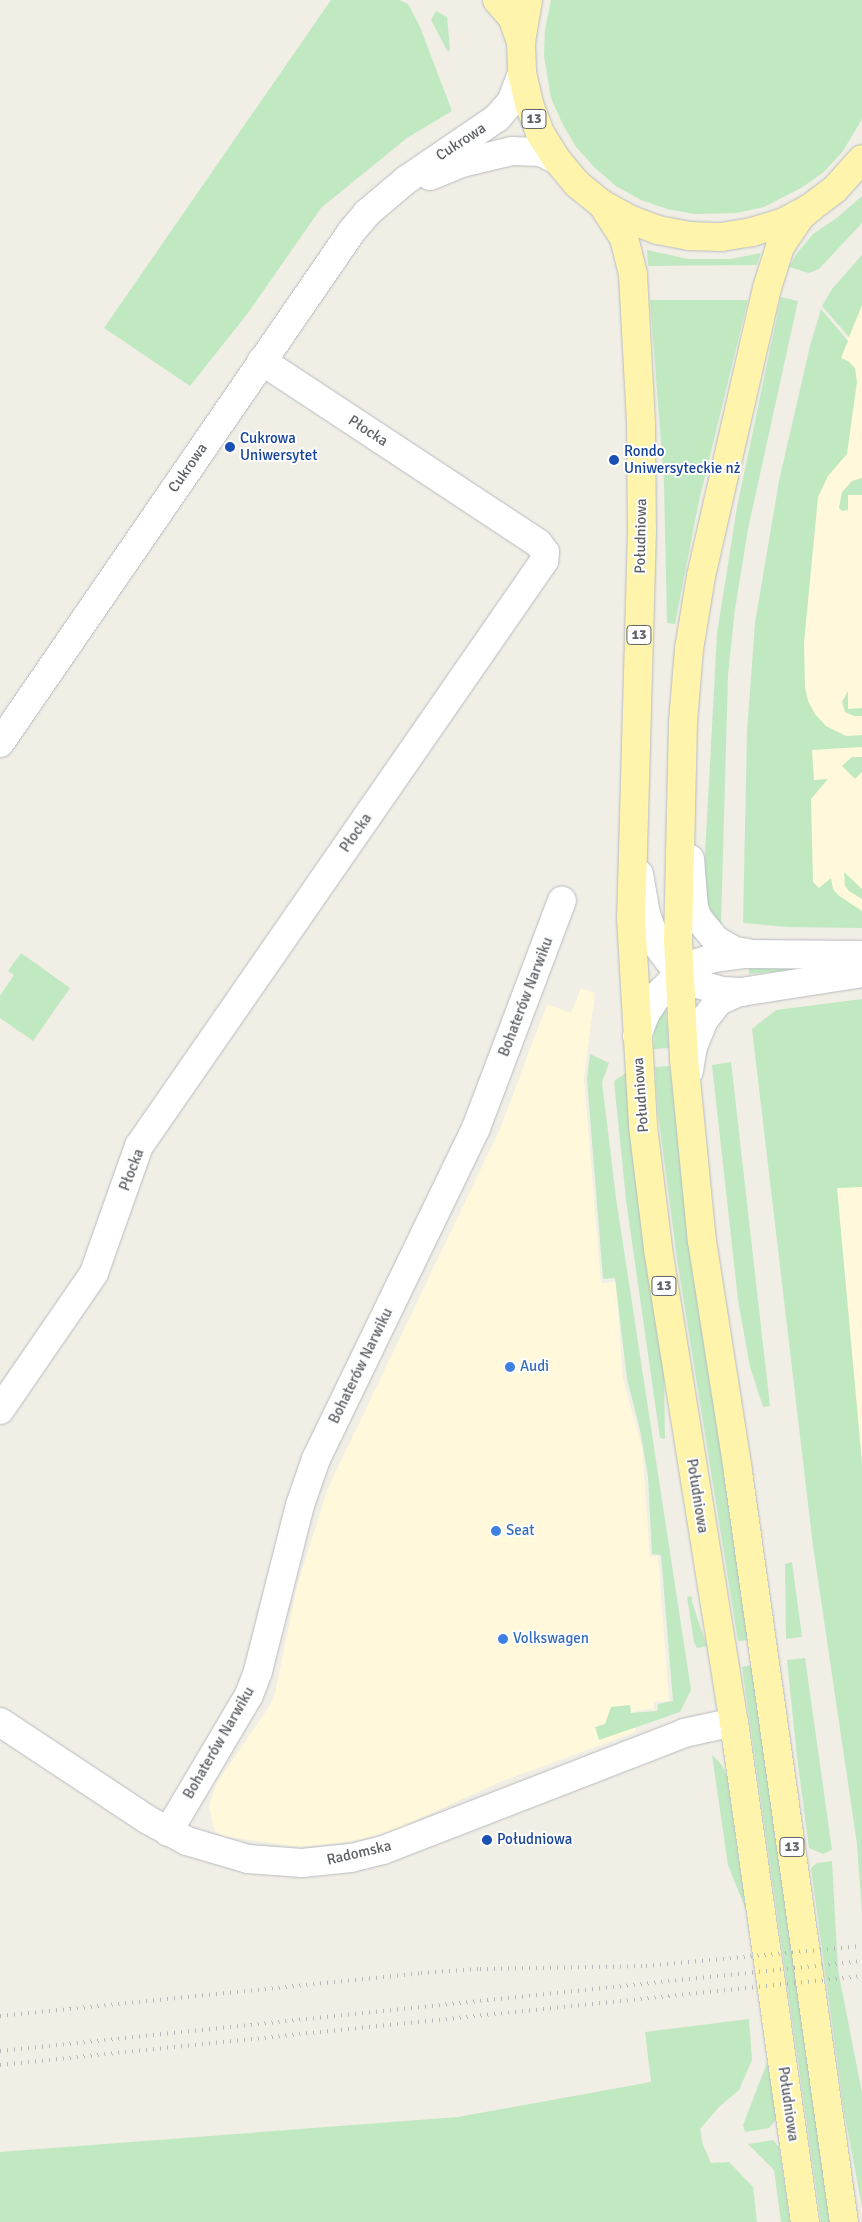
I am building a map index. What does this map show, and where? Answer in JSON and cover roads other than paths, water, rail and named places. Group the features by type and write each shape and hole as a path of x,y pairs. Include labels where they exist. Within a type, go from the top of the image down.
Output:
{"main road":[{"path":"497,0 512,17 521,42"},
{"name":"13","path":"528,0 521,42 522,73 534,118 557,160 578,184 602,204"},
{"name":"13","path":"810,208 835,189 862,159"},
{"path":"602,204 644,225 674,234 705,237 752,232 782,223 810,208"},
{"name":"Południowa","path":"602,204 618,225 633,275 640,388 642,530 632,925 643,1126 652,1208 734,1722 805,2222"},
{"name":"Południowa","path":"810,208 800,217 787,235 774,265 710,535 690,649 682,767 678,892 680,973 687,1100 708,1285 738,1472 844,2222"}],"street":[{"name":"Cukrowa","path":"0,743 352,231 384,198 440,155 497,118 511,102 522,73"},
{"name":"Cukrowa","path":"384,198 447,169 499,152 529,150 541,152 557,160"},
{"name":"Płocka","path":"0,1410 94,1273 139,1146 544,561 545,552 538,543 262,361"},
{"name":"Południowa","path":"682,767 694,908 704,926 716,940 735,951 756,954"},
{"name":"Południowa","path":"633,846 646,914 653,936 666,960 680,973 701,985 722,991 739,992 862,974"},
{"name":"Bohaterów Narwiku","path":"168,1832 249,1695 258,1671 300,1505 316,1459 476,1128 562,901"},
{"name":"Południowa","path":"638,1036 642,1022 652,1004 680,973 697,963 715,958 756,954 862,955"},
{"name":"Południowa","path":"687,1100 691,1058 700,1028 708,1013 719,1001 739,992"},
{"name":"Radomska","path":"2,1727 168,1832 210,1849 248,1859 302,1863 352,1858 412,1840 684,1733 734,1722"}],"railway":[{"path":"0,2016 421,1973 480,1969 646,1966 862,1946"},
{"path":"0,2051 862,1961"},
{"path":"0,2065 862,1976"}],"place":[{"name":"Cukrowa Uniwersytet","path":"230,447"},
{"name":"Rondo Uniwersyteckie nż","path":"614,460"},
{"name":"Audi","path":"510,1367"},
{"name":"Seat","path":"496,1531"},
{"name":"Volkswagen","path":"503,1639"},
{"name":"Południowa","path":"487,1840"}]}
